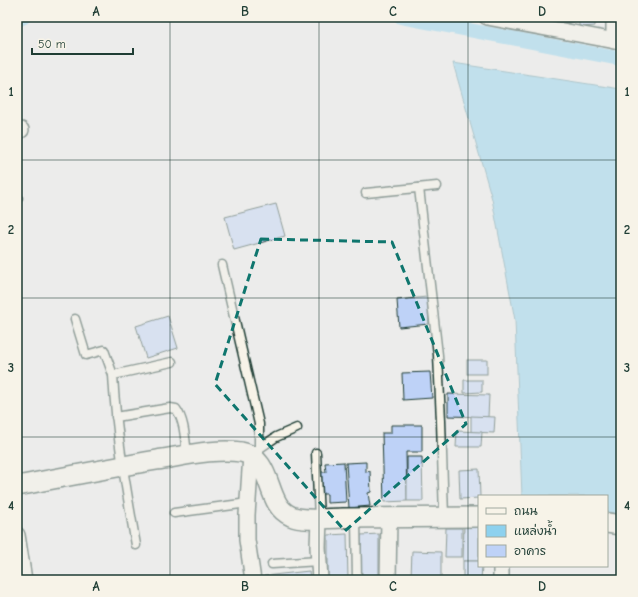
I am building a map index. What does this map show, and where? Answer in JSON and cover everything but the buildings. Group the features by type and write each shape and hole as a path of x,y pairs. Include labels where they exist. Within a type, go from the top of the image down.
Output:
{"street":[{"path":"487,17 539,22 617,42 614,17"},
{"path":"17,486 187,455 228,450 257,455"},
{"path":"257,455 277,502 283,511 292,516 319,519 478,517"},
{"path":"253,580 247,540 248,503 257,455"},
{"path":"388,580 389,518"},
{"path":"319,519 320,580"},
{"path":"608,524 621,525"},
{"path":"17,535 24,580"},
{"path":"501,567 501,580"}],"lane":[{"path":"366,193 437,186"},
{"path":"419,188 438,355 444,517"},
{"path":"222,265 259,424 257,455"},
{"path":"75,319 86,355 104,350 113,374 116,417 122,466 136,545"},
{"path":"113,374 172,362"},
{"path":"116,417 170,408 176,409 180,414 182,421 187,455"},
{"path":"257,455 276,437 297,428"},
{"path":"316,453 319,519"},
{"path":"174,513 248,503"},
{"path":"356,518 356,580"},
{"path":"272,564 319,561"}],"highlighted area":[{"path":"261,239 392,242 466,424 345,531 215,384"}],"water":[{"path":"453,63 621,89 621,514 608,512 608,495 522,495 515,320 492,199"}],"waterway":[{"path":"17,20 24,17"},
{"path":"401,17 621,59"}]}
